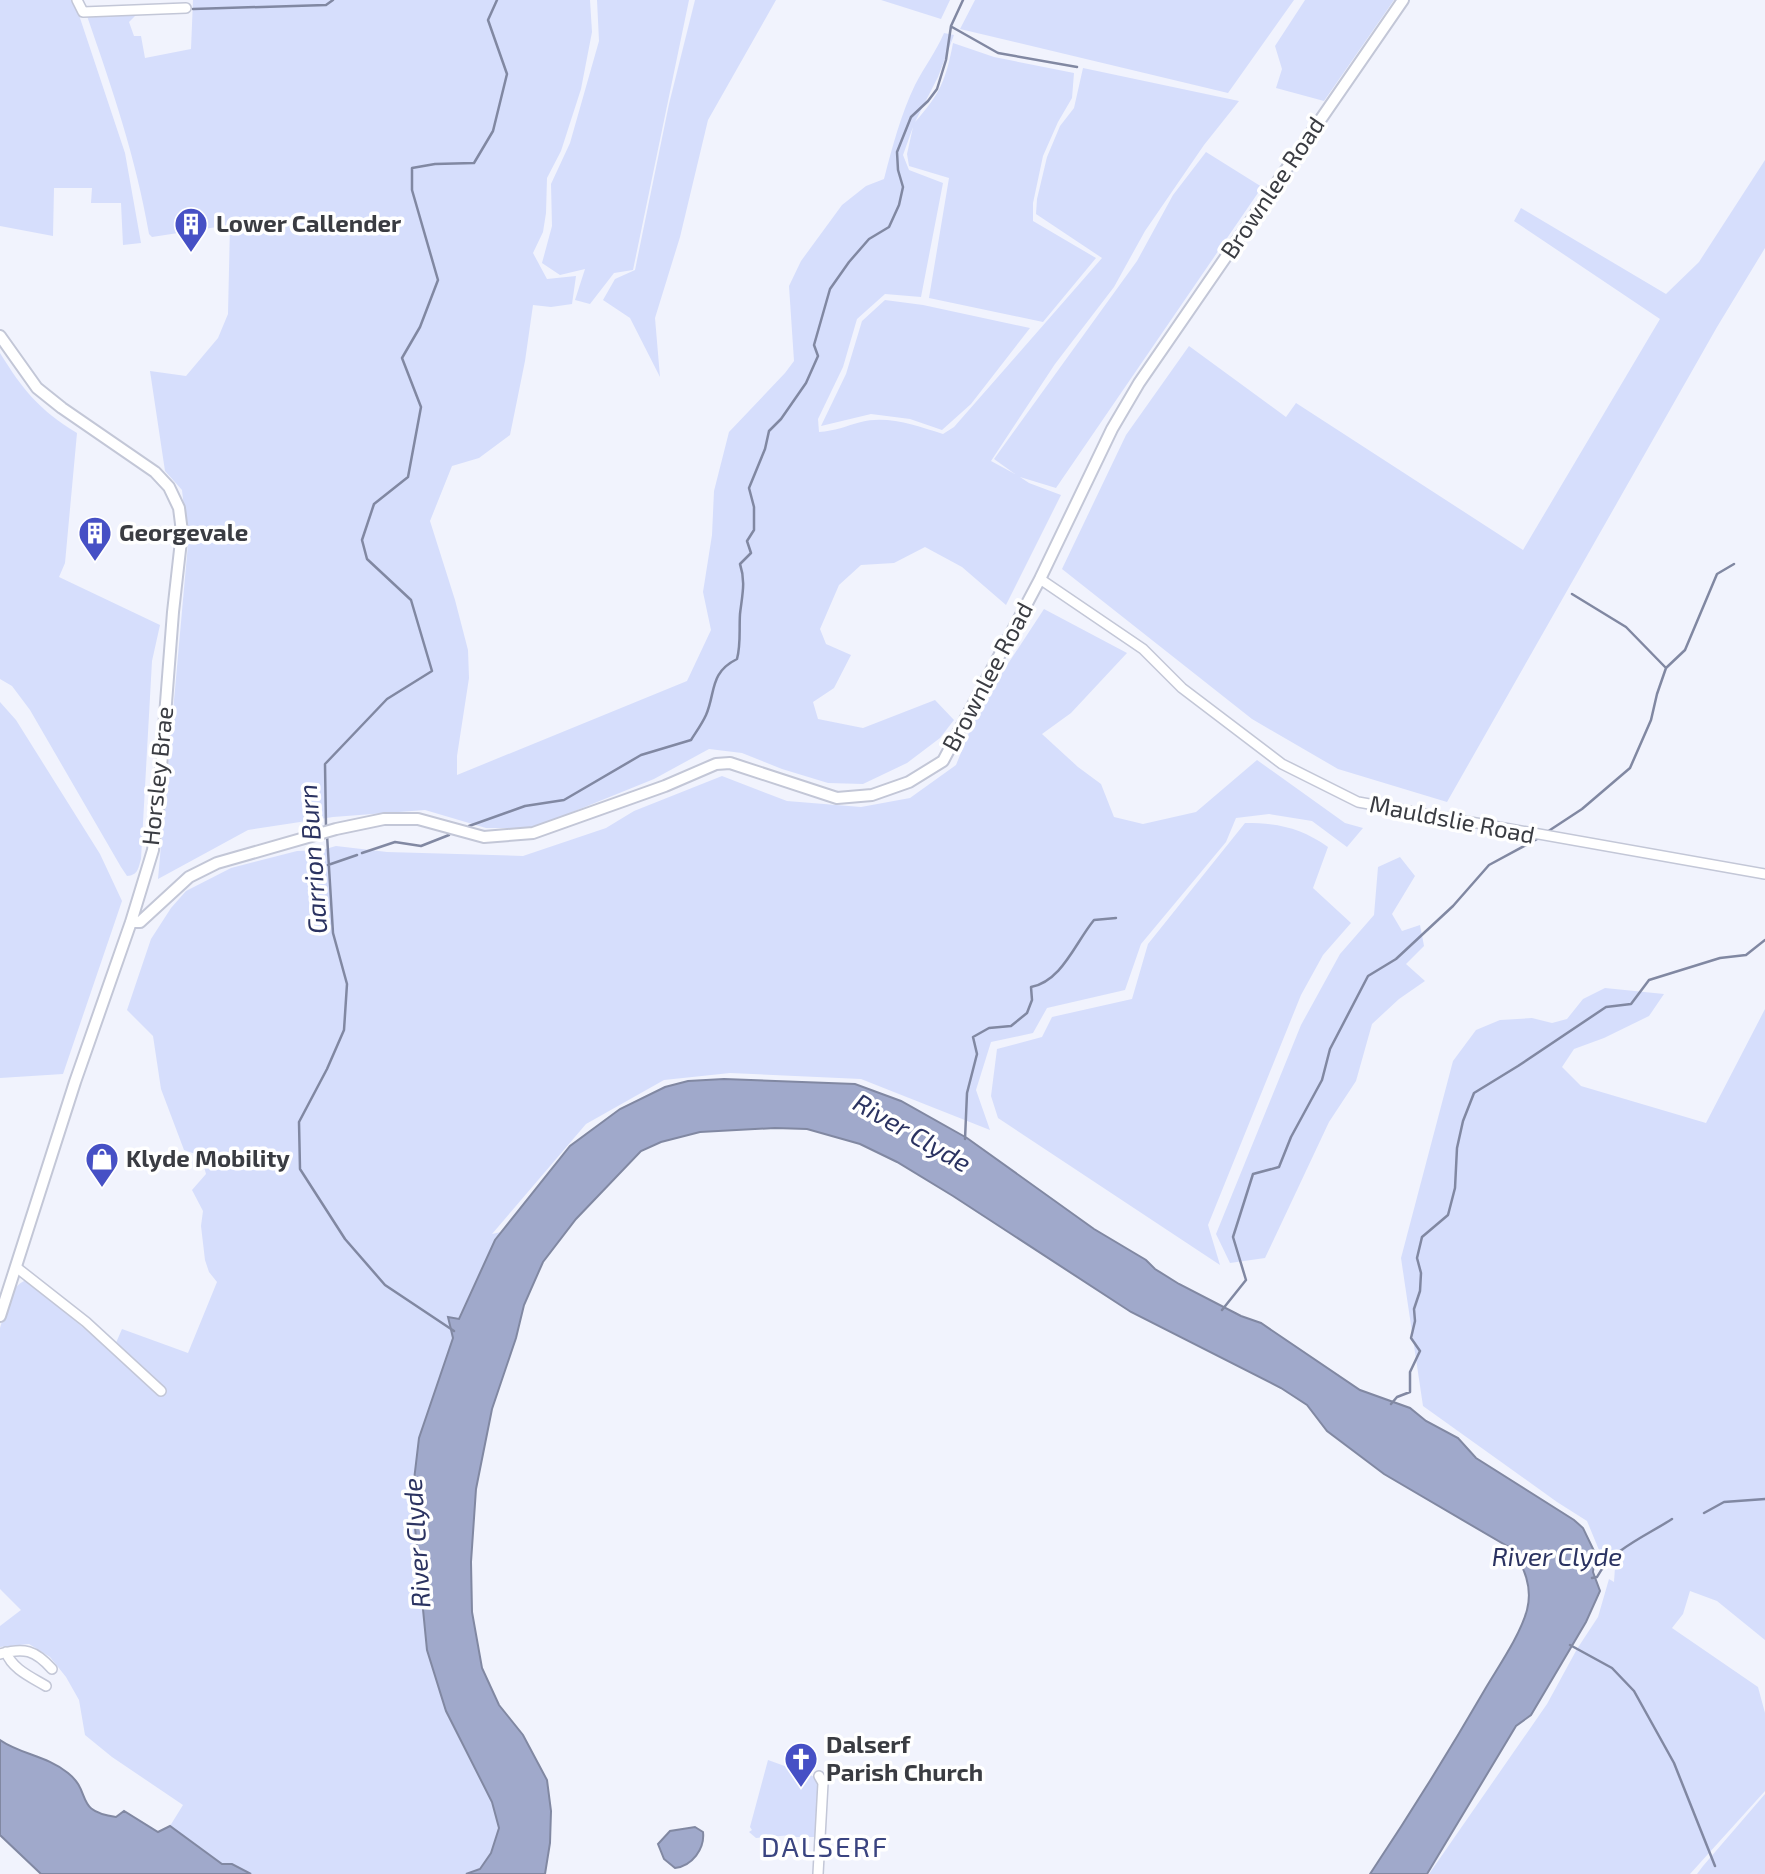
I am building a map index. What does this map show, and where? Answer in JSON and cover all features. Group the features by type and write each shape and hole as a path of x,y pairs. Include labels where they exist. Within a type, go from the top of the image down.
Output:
{"main road":[{"name":"Brownlee Road","path":"131,922 140,922 189,877 218,863 335,829 384,819 418,819 484,837 533,833 665,786 716,764 730,764 837,797 872,795 909,782 943,761 1040,579 1112,429 1139,383 1403,0"},
{"name":"Horsley Brae","path":"0,336 37,388 155,472 169,487 179,508 182,532 153,850 0,1316"}],"street":[{"path":"77,0 83,12 187,8"},
{"name":"Mauldslie Road","path":"1040,579 1143,649 1182,688 1282,764 1358,802 1765,874"},
{"path":"16,1266 86,1322 161,1391"},
{"path":"46,1686 16,1667 3,1653 20,1650 34,1653 52,1669"},
{"path":"818,1874 823,1783 819,1776"}],"shaded area":[{"path":"0,0 74,0 125,153 141,243 123,245 121,203 91,203 92,188 54,188 53,236 0,226"},
{"path":"193,0 590,0 592,32 581,89 561,151 547,178 543,232 533,253 547,279 576,276 572,304 551,307 533,305 510,435 479,458 452,466 430,521 468,650 469,678 457,756 457,775 687,681 711,630 703,592 712,535 714,491 729,432 794,361 789,286 801,261 842,205 866,186 884,179 910,96 944,33 954,35 938,77 915,122 941,86 953,43 994,57 1074,73 1072,98 1043,156 1033,203 1033,221 1096,258 1043,322 929,298 949,178 909,166 907,154 913,127 903,155 909,170 943,183 921,297 885,294 857,319 843,367 818,419 819,432 881,420 902,422 943,434 954,427 1102,258 1036,214 1047,157 1060,126 1074,108 1083,68 1239,101 1204,145 1145,231 1114,287 1055,364 991,461 1015,474 994,459 1137,261 1173,195 1206,152 1262,187 1056,488 1020,477 1061,495 1006,605 962,567 925,547 894,563 861,565 839,585 820,629 826,644 851,655 834,688 813,702 818,719 863,728 935,700 954,720 940,738 907,763 863,784 828,783 742,753 709,749 654,779 533,828 486,828 425,810 333,817 248,830 158,879 188,544 182,490 165,471 150,371 186,376 218,338 228,314 230,225 152,237 149,234 130,151 87,16 137,14 129,22 134,36 141,36 145,58 191,49"},
{"path":"597,0 689,0 633,270 614,273 590,304 575,300 585,269 560,275 542,263 552,226 551,184 570,143 599,41"},
{"path":"695,0 776,0 708,120 680,237 655,318 660,377 630,318 603,300 615,279 635,270 669,104"},
{"path":"881,0 950,0 941,19"},
{"path":"975,0 1294,0 1228,93 960,29"},
{"path":"1305,0 1394,0 1324,101 1276,88 1282,69 1275,46"},
{"path":"1765,160 1765,248 1717,327 1447,802 1338,769 1252,719 1062,569 1126,435 1189,346 1286,417 1296,403 1523,550 1660,319 1514,221 1521,208 1666,294 1699,262"},
{"path":"885,300 923,305 1030,328 971,404 942,430 910,419 871,414 821,426 846,374 862,321"},
{"path":"0,353 33,398 52,416 77,433 65,563 59,577 160,625 152,661 141,859 137,871 127,876 30,710 12,686 0,679"},
{"path":"1044,609 1127,653 1071,713 1042,734 1101,784 1114,817 1143,824 1196,812 1257,760 1345,823 1363,828 1347,847 1312,821 1269,814 1236,818 1226,842 1141,944 1125,990 1047,1008 1033,1033 991,1042 976,1090 990,1130 861,1079 730,1073 664,1080 586,1124 492,1234 501,1232 458,1319 448,1318 453,1338 419,1438 412,1497 427,1650 446,1711 492,1802 499,1829 491,1853 480,1869 466,1874 251,1874 232,1864 222,1864 170,1826 183,1805 112,1757 85,1735 79,1700 50,1657 29,1644 0,1647 0,1626 21,1610 0,1589 0,1328 12,1293 27,1280 112,1352 122,1329 188,1353 217,1282 209,1272 205,1260 201,1226 203,1211 192,1190 206,1174 201,1156 184,1150 161,1089 153,1036 127,1010 151,939 171,908 186,891 231,868 297,851 322,850 336,846 387,852 523,856 606,828 634,811 722,776 787,801 861,807 910,798 956,765 979,708"},
{"path":"0,702 16,720 100,854 122,901 63,1074 0,1078"},
{"path":"1245,823 1289,828 1328,847 1313,888 1351,923 1323,955 1301,995 1208,1225 1220,1265 998,1118 991,1096 997,1049 1042,1037 1052,1017 1132,999 1148,944"},
{"path":"1400,857 1415,876 1392,914 1402,931 1420,925 1424,946 1406,964 1425,981 1399,999 1372,1024 1356,1081 1329,1122 1265,1258 1230,1263 1216,1234 1301,1025 1340,954 1374,915 1378,867"},
{"path":"1605,988 1664,994 1649,1016 1574,1049 1562,1067 1581,1086 1706,1123 1765,1009 1765,1640 1717,1601 1690,1591 1683,1614 1672,1628 1758,1687 1765,1713 1765,1791 1690,1874 1429,1874 1547,1704 1598,1617 1609,1579 1614,1582 1615,1567 1599,1550 1587,1521 1423,1406 1401,1258 1453,1061 1476,1030 1500,1020 1532,1018 1552,1023 1567,1019 1583,999"},
{"path":"768,1760 818,1778 821,1785 815,1837 792,1835 756,1838 749,1832 752,1830 750,1827"},
{"path":"1765,1794 1765,1874 1697,1874 1703,1866"}],"water":[{"name":"River Clyde","path":"724,1079 855,1084 901,1101 967,1138 1094,1229 1146,1260 1179,1284 1241,1316 1261,1323 1360,1390 1410,1408 1426,1421 1458,1438 1476,1458 1583,1528 1595,1553 1593,1572 1600,1591 1586,1622 1531,1715 1516,1726 1427,1874 1370,1874 1443,1760 1519,1630 1527,1610 1529,1593 1524,1570 1512,1549 1384,1474 1327,1431 1307,1405 1281,1388 1131,1312 897,1162 860,1144 807,1129 775,1128 700,1132 661,1142 641,1151 576,1219 543,1262 524,1305 492,1409 476,1489 471,1562 472,1612 482,1668 499,1705 523,1735 547,1780 551,1811 550,1843 545,1874 466,1874 480,1869 491,1853 499,1828 492,1802 446,1711 427,1650 412,1497 419,1438 453,1338 448,1317 459,1319 495,1240 570,1146 620,1109 665,1087 688,1081"},
{"path":"0,1740 60,1767 75,1780 85,1800 94,1810 116,1817 124,1811 158,1832 170,1826 222,1864 232,1864 251,1874 41,1874 0,1835"},
{"path":"695,1827 703,1832 700,1850 687,1864 675,1868 664,1859 658,1844 670,1831"}],"waterway":[{"path":"193,9 326,5 333,0"},
{"name":"Garrion Burn","path":"326,828 325,764 387,699 432,671 411,600 367,559 362,540 374,504 408,477 421,407 402,358 420,327 438,280 412,190 412,168 435,164 474,163 493,131 507,74 488,20 497,0"},
{"path":"469,826 525,806 564,800 641,755 691,740 701,725 718,677 728,664 737,659 743,589 740,564 751,553 747,541 754,530 754,507 749,488 765,449 769,431 781,419 806,383 818,356 814,345 830,289 869,239 889,227 899,205 903,187 897,152 911,117 937,89 946,60 951,26 963,0"},
{"path":"952,27 998,53 1077,67"},
{"path":"1547,832 1582,809 1630,768 1651,720 1666,668 1685,650 1717,574 1734,564"},
{"path":"1572,594 1626,627 1666,668"},
{"name":"Garrion Burn","path":"327,835 333,933 347,984 344,1030 299,1122 300,1169 345,1239 385,1285 454,1331"},
{"path":"362,853 395,842 421,846 449,835"},
{"path":"1222,1310 1246,1280 1233,1237 1253,1174 1279,1167 1291,1137 1322,1080 1330,1049 1368,976 1396,959 1453,906 1489,865 1539,838"},
{"path":"328,865 357,855"},
{"path":"965,1139 967,1093 977,1054 973,1037 989,1028 1011,1026 1027,1013 1032,1000 1031,987 1042,983 1060,969 1094,920 1116,918"},
{"path":"1391,1404 1397,1397 1410,1392 1410,1372 1420,1351 1411,1338 1415,1321 1414,1309 1420,1291 1421,1273 1417,1258 1422,1237 1448,1215 1455,1188 1457,1148 1463,1121 1474,1093 1606,1007 1631,1004 1649,980 1720,958 1746,955 1765,940"},
{"path":"1704,1513 1724,1502 1765,1499"},
{"path":"1592,1578 1597,1577 1603,1567 1620,1551 1672,1519"},
{"path":"1570,1645 1612,1668 1634,1691 1674,1763 1715,1866"}],"place":[{"name":"Lower Callender","path":"191,254"},
{"name":"Georgevale","path":"95,563"},
{"name":"Klyde Mobility","path":"102,1189"},
{"name":"Dalserf Parish Church","path":"801,1789"}],"district":[{"name":"DALSERF","path":"825,1847"}]}
